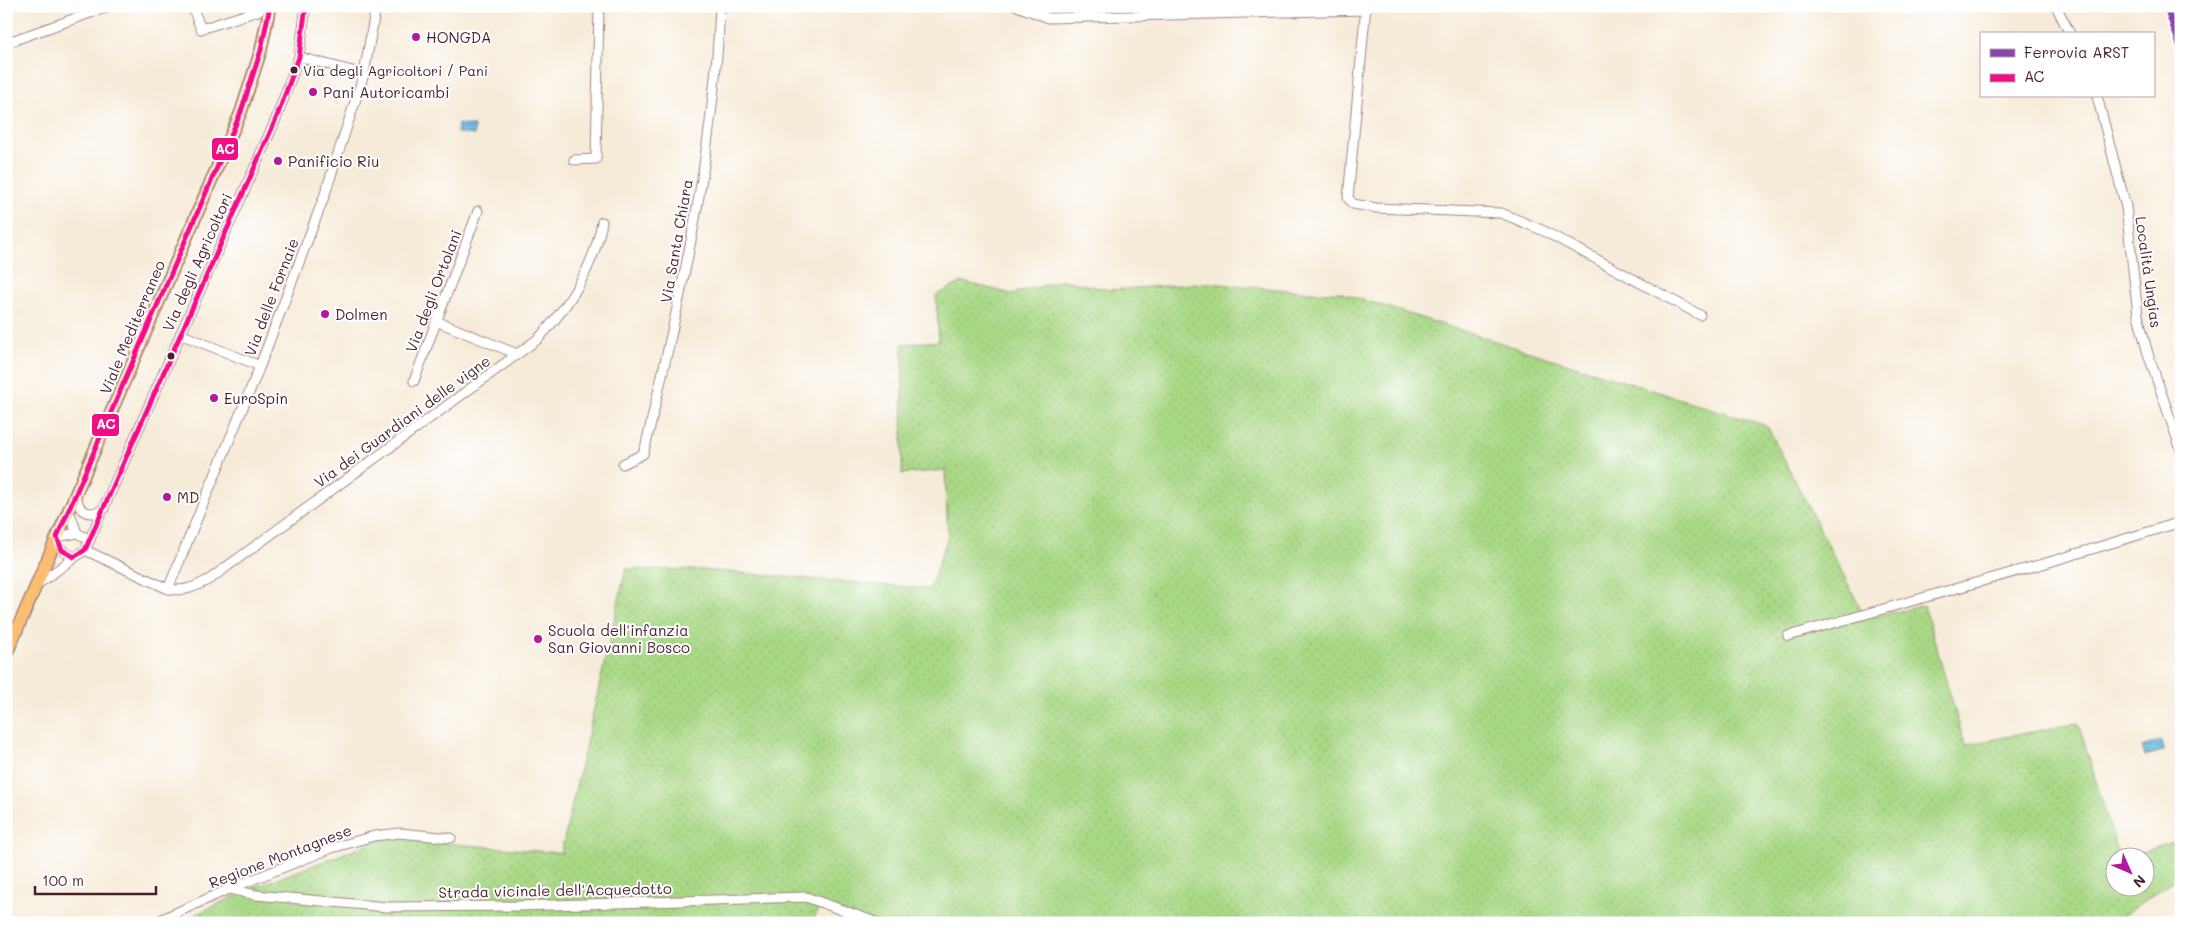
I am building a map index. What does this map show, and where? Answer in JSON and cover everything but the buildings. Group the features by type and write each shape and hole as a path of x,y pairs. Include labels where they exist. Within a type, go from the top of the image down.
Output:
{"main road":[{"name":"Viale Mediterraneo","path":"6,655 241,112 261,50 270,7"}],"street":[{"path":"6,43 110,6"},
{"path":"192,6 201,29 270,7"},
{"name":"Via degli Agricoltori","path":"85,550 276,119 298,58 306,6"},
{"name":"Via delle Fornaie","path":"168,589 260,366 324,197 364,74 376,6"},
{"path":"574,160 596,158 599,6"},
{"name":"Via Santa Chiara","path":"623,464 643,454 674,328 699,196 715,80 720,6"},
{"path":"1017,6 1048,18 1366,8 1348,198 1353,204 1376,208 1501,213 1521,219 1700,315"},
{"path":"2056,6 2069,32"},
{"path":"298,58 364,74"},
{"name":"Località Ungias","path":"2098,98 2126,207 2138,315 2148,354 2181,450"},
{"name":"Via degli Ortolani","path":"414,381 478,211"},
{"name":"Via dei Guardiani delle vigne","path":"168,589 180,591 194,588 210,579 538,339 554,322 576,290 598,244 602,222"},
{"path":"436,321 517,354"},
{"path":"180,334 260,366"},
{"path":"76,496 78,506 86,514 94,514 104,509"},
{"path":"69,511 77,533"},
{"path":"1788,636 2046,563 2181,522"},
{"path":"74,557 64,552 58,545 58,537 77,533 90,540"},
{"path":"35,586 85,550 168,589"},
{"name":"Regione Montagnese","path":"153,923 229,889 332,848 374,836 400,833 451,838"},
{"name":"Strada vicinale dell'Acquedotto","path":"229,889 256,895 387,907 519,906 806,896 878,923"}],"green space":[{"path":"1063,280 1110,290 1206,283 1323,293 1338,292 1767,426 1866,619 1924,605 1965,745 2078,723 2116,846 2104,846 2104,896 2151,896 2113,923 865,923 819,907 812,923 178,923 250,889 385,838 561,853 626,569 703,570 930,589 948,536 945,470 902,474 903,344 939,341 936,295 963,282 1012,294"},
{"path":"2181,840 2181,875 2154,894 2154,848"}],"water":[{"path":"458,124 474,126 474,135 457,133"},
{"path":"2161,741 2164,751 2145,756 2142,747"}],"rail line":[{"name":"ARST","path":"2166,6 2181,49"}],"transit line":[{"name":"AC","path":"74,557 62,550 57,537 241,112 261,50 270,6"},
{"name":"AC","path":"74,557 85,550 276,119 299,57 306,6"}],"place":[{"name":"HONGDA","path":"416,37"},
{"name":"Via degli Agricoltori / Pani","path":"294,70"},
{"name":"Pani Autoricambi","path":"313,92"},
{"name":"Panificio Riu","path":"278,161"},
{"name":"Dolmen","path":"325,314"},
{"name":"EuroSpin","path":"214,398"},
{"name":"MD","path":"167,497"},
{"name":"Scuola dell'infanzia San Giovanni Bosco","path":"538,639"}]}
